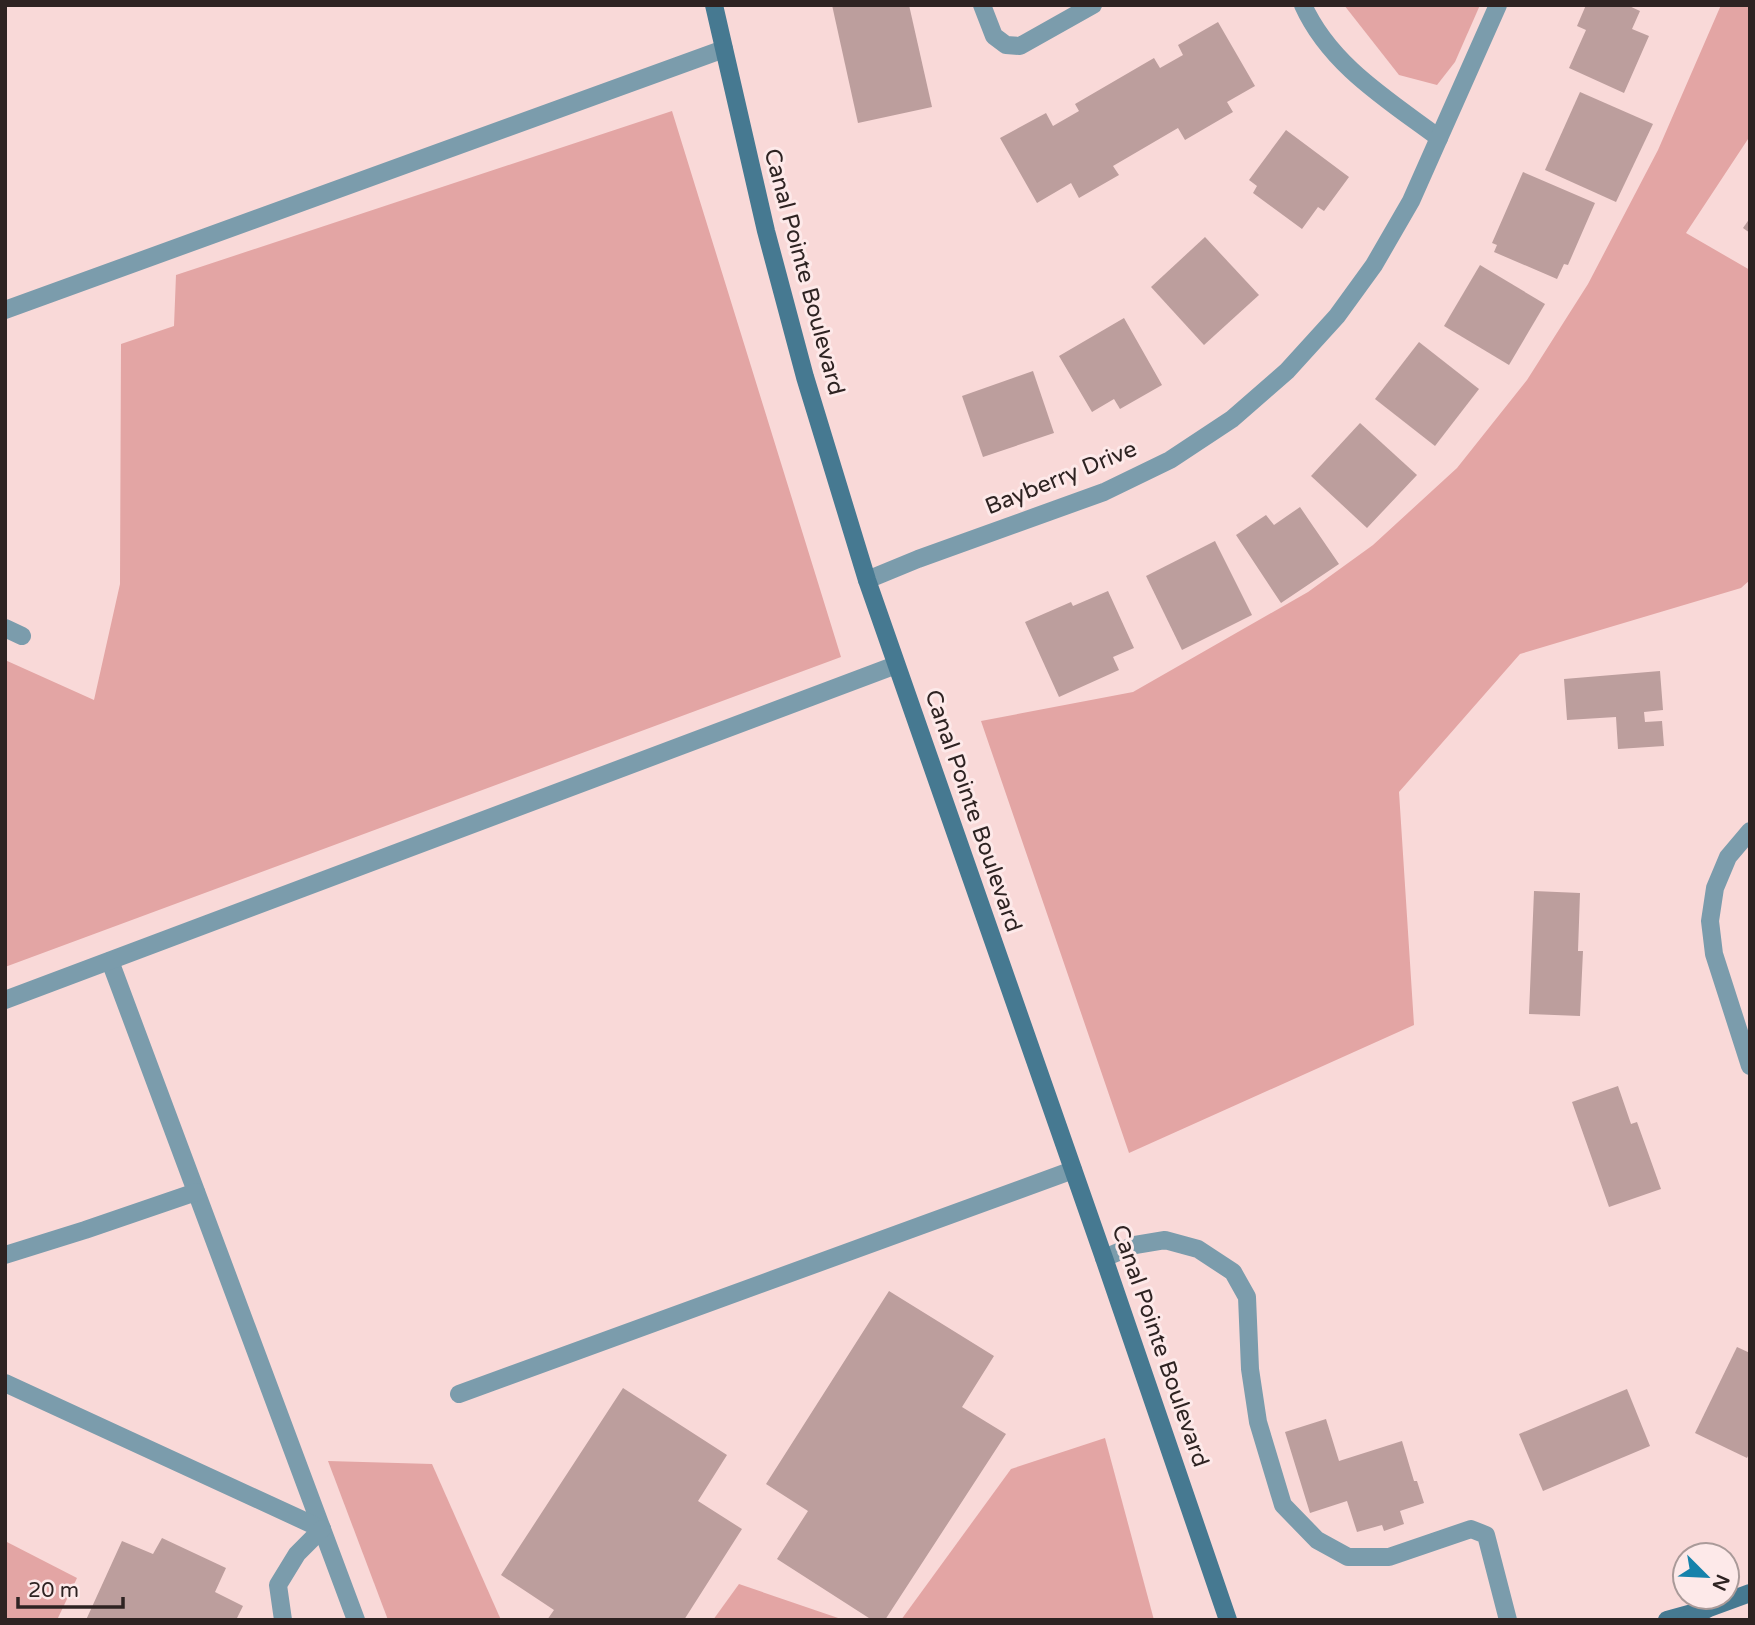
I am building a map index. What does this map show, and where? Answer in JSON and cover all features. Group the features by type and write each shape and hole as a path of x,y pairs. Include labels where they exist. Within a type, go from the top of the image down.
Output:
{"street":[{"name":"Canal Pointe Boulevard","path":"714,5 769,245 805,377 867,580 1228,1620"},
{"path":"982,5 994,36 1006,45 1020,46 1093,5"},
{"path":"1303,5 1310,21 1335,55 1366,85 1439,138"},
{"name":"Bayberry Drive","path":"867,580 1104,492 1170,460 1231,419 1287,371 1337,316 1380,255 1410,201 1497,5"},
{"path":"5,310 724,49"},
{"path":"5,628 22,636"},
{"path":"5,1000 896,665"},
{"path":"1750,831 1728,858 1715,888 1710,921 1714,954 1750,1066"},
{"path":"110,961 356,1620"},
{"path":"459,1394 1073,1170"},
{"path":"5,1255 196,1192"},
{"path":"1104,1258 1135,1245 1165,1240 1198,1249 1233,1272 1247,1297 1250,1369 1258,1422 1283,1504 1317,1540 1348,1557 1389,1557 1471,1529 1486,1535 1508,1620"},
{"path":"5,1383 322,1529"},
{"path":"283,1620 278,1585 297,1554 322,1529"},
{"path":"1667,1620 1698,1611"},
{"path":"1686,1620 1703,1611"}],"shaded area":[{"path":"1344,5 1480,5 1455,62 1437,85 1399,75"},
{"path":"1721,5 1750,5 1750,136 1686,233 1750,270 1750,580 1741,588 1520,654 1399,792 1414,1025 1129,1153 981,721 1133,692 1308,592 1373,545 1457,468 1527,380 1588,284 1658,150"},
{"path":"672,111 841,657 5,967 5,660 94,700 120,584 121,344 174,326 176,275"},
{"path":"1105,1438 1154,1620 901,1620 1011,1469"},
{"path":"328,1461 432,1464 501,1620 388,1620"},
{"path":"5,1541 77,1578 57,1620 5,1620"},
{"path":"739,1584 844,1620 713,1620"}],"building":[{"path":"832,5 909,5 932,107 858,123"},
{"path":"1586,5 1627,5 1640,11 1632,29 1649,36 1624,93 1569,68 1586,30 1577,26"},
{"path":"1218,22 1255,86 1227,102 1233,112 1185,140 1178,128 1113,166 1119,175 1079,198 1071,183 1037,203 1000,138 1046,113 1053,126 1079,111 1075,104 1154,58 1160,68 1183,55 1178,45"},
{"path":"1580,92 1653,124 1616,202 1545,170"},
{"path":"1286,130 1349,177 1324,211 1318,207 1302,229 1253,193 1257,186 1249,180"},
{"path":"1523,172 1595,203 1568,265 1564,264 1557,279 1494,252 1497,245 1492,243"},
{"path":"1750,218 1750,233 1743,228"},
{"path":"1205,237 1259,295 1204,345 1151,287"},
{"path":"1480,265 1545,304 1509,365 1444,326"},
{"path":"1124,318 1162,385 1120,409 1114,399 1092,412 1059,356"},
{"path":"1419,342 1479,389 1435,446 1375,399"},
{"path":"1033,371 1054,433 983,457 962,396"},
{"path":"1360,423 1417,475 1367,528 1311,476"},
{"path":"1300,507 1339,564 1281,603 1236,535 1266,515 1274,525"},
{"path":"1215,541 1252,615 1182,650 1146,576"},
{"path":"1108,591 1134,648 1113,657 1119,670 1059,697 1025,622 1071,602 1073,606"},
{"path":"1660,671 1663,710 1644,712 1645,722 1662,721 1664,746 1618,749 1616,717 1567,720 1564,679"},
{"path":"1534,891 1580,893 1578,951 1583,951 1580,1016 1529,1014"},
{"path":"1618,1086 1631,1124 1637,1122 1661,1189 1609,1207 1572,1102"},
{"path":"889,1291 994,1356 962,1407 1006,1434 885,1620 872,1620 777,1559 808,1511 766,1484"},
{"path":"1737,1347 1750,1353 1750,1452 1747,1458 1695,1433"},
{"path":"623,1388 727,1455 698,1501 742,1529 684,1620 547,1620 554,1610 501,1575"},
{"path":"1627,1389 1650,1446 1543,1491 1519,1434"},
{"path":"1326,1419 1339,1461 1402,1441 1424,1503 1400,1511 1404,1524 1384,1531 1382,1525 1357,1532 1347,1501 1310,1513 1285,1432"},
{"path":"162,1538 226,1568 215,1592 243,1606 236,1620 86,1620 122,1541 153,1554"}]}
